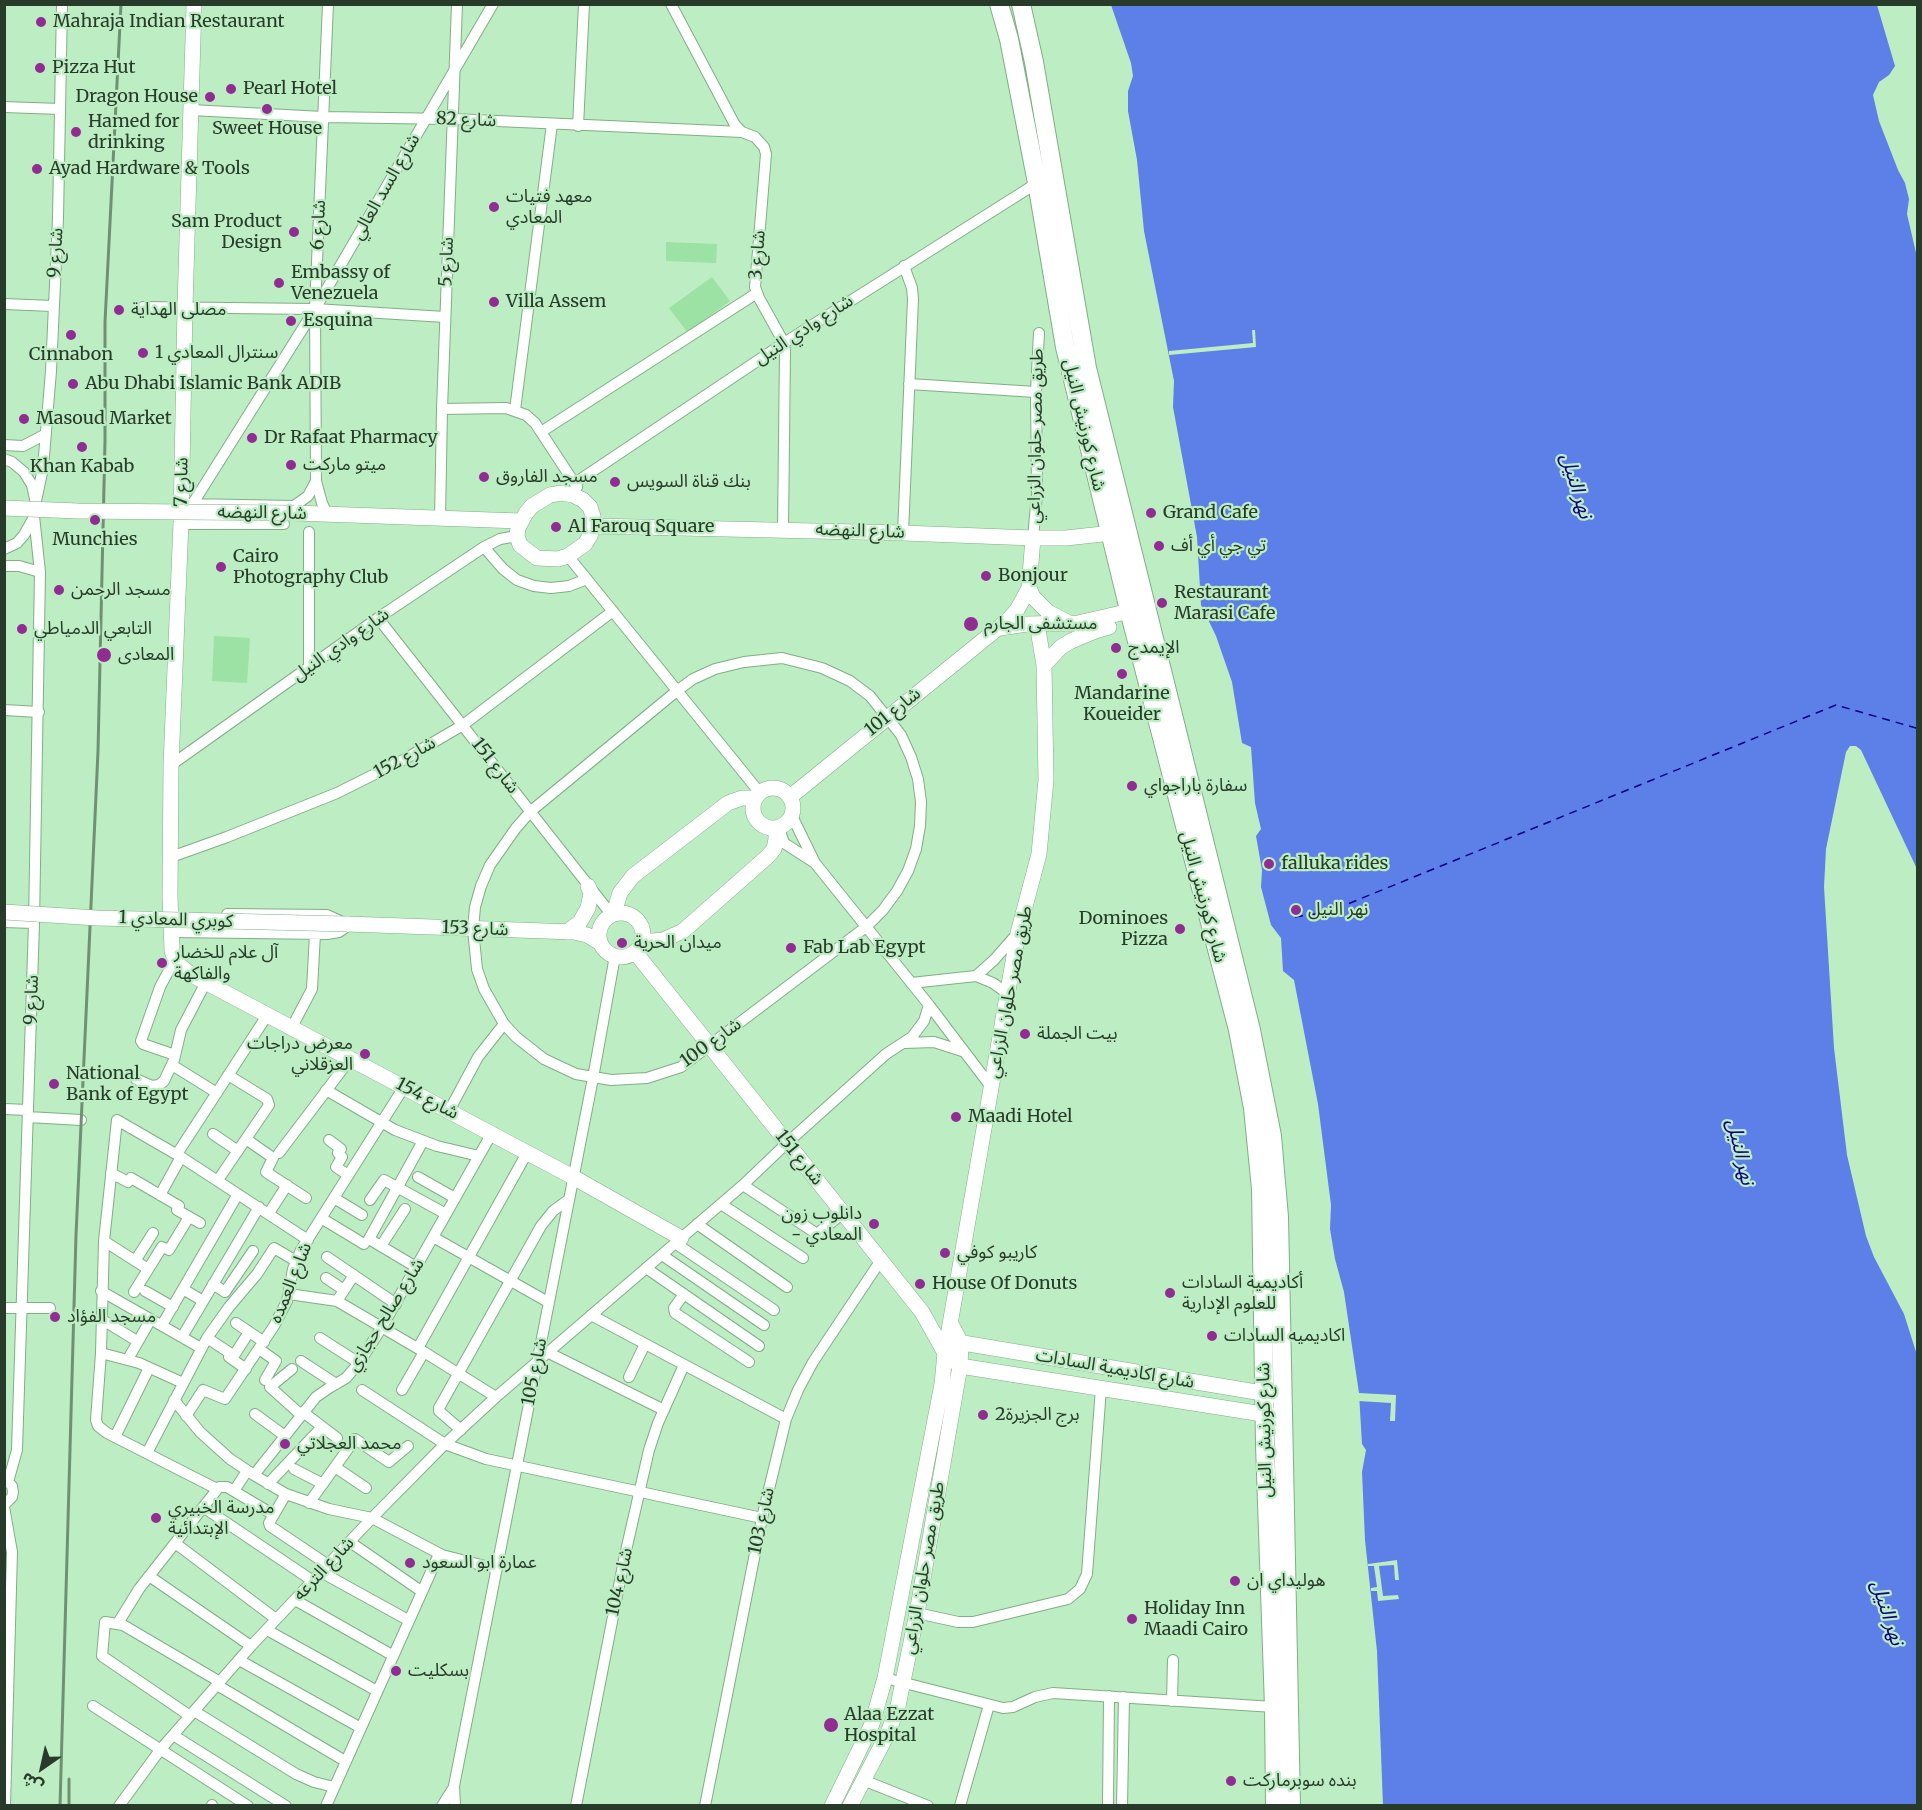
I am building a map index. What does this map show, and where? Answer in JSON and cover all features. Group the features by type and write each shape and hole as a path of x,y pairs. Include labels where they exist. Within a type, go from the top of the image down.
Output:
{"highway":[{"name":"شارع كورنيش النيل","path":"999,4 1009,39 1037,183 1065,347 1118,532 1139,615 1249,1080 1258,1138 1274,1395 1275,1806"},
{"name":"شارع كورنيش النيل","path":"1021,4 1034,62 1080,336 1118,532"},
{"name":"شارع كورنيش النيل","path":"1274,1416 1291,1806"}],"street":[{"name":"شارع 9","path":"4,1506 12,1497 13,1492 6,1481 17,1450 39,712 40,572 34,516 44,468 51,371 52,306 58,218 62,4"},
{"name":"شارع 7","path":"175,959 171,932 171,765 181,523 187,504 185,307 194,4"},
{"name":"شارع 6","path":"327,514 316,481 315,309 328,4"},
{"name":"شارع 5","path":"440,520 457,4"},
{"name":"شارع السد العالي","path":"187,504 315,309 493,4"},
{"path":"579,126 584,4"},
{"name":"شارع 3","path":"671,4 731,117 742,132 761,141 765,154 755,287 784,343 786,368 783,529"},
{"path":"4,107 60,109"},
{"name":"شارع 82","path":"191,111 323,117 453,119 742,132"},
{"path":"515,410 552,124"},
{"name":"شارع وادي النيل","path":"575,483 784,343 1037,183"},
{"path":"903,532 913,299 912,288 904,266"},
{"path":"541,432 757,293"},
{"path":"4,304 52,306"},
{"path":"143,307 315,309 445,317"},
{"name":"طريق مصر حلوان الزراعي","path":"1033,538 1039,333"},
{"path":"909,384 1036,392"},
{"path":"442,409 506,408 526,415 535,423 575,483 583,500"},
{"path":"4,445 23,446 46,434"},
{"path":"4,459 12,462 24,472 32,485 36,501"},
{"path":"181,523 291,514 308,496 316,481"},
{"path":"562,493 583,500 590,507 593,525 585,544 568,556 537,558 520,545 519,529 532,506 550,495 562,493"},
{"name":"شارع النهضه","path":"187,504 291,514"},
{"name":"شارع النهضه","path":"4,508 327,514 440,520 519,529"},
{"path":"4,549 24,535 34,516"},
{"name":"شارع النهضه","path":"593,525 903,532 1033,538 1118,532"},
{"name":"شارع وادي النيل","path":"171,765 378,618 484,547 519,529"},
{"path":"309,532 309,667"},
{"path":"1033,538 1029,588 1048,612 1072,624"},
{"path":"484,547 503,569 517,580 534,586 551,588 569,586 587,579"},
{"path":"568,556 678,690 758,796"},
{"path":"4,566 19,566 40,572"},
{"name":"شارع 101","path":"790,797 997,629 1017,610 1029,588"},
{"name":"شارع 152","path":"171,857 337,793 405,759 463,725 612,611"},
{"path":"1044,665 1061,647 1094,626 1139,615"},
{"name":"شارع 151","path":"378,618 588,886 613,914"},
{"name":"طريق مصر حلوان الزراعي","path":"832,1806 872,1724 885,1678 951,1345 951,1324 1018,933 1034,876 1045,805 1044,665 1037,624"},
{"name":"شارع 101","path":"997,629 1037,624 1094,626"},
{"name":"شارع 100","path":"782,658 822,668 849,681 870,696 901,735 914,768 921,802 916,849 897,891 866,927 681,1067 629,1080 593,1078 559,1067 544,1059 529,1049 504,1024 484,989 477,969 473,929 476,907 481,885 490,865 516,828 531,812 678,690 693,679 715,669 744,662 782,658"},
{"path":"4,710 39,712"},
{"path":"758,796 753,809 756,820 765,827 778,828 787,824 794,806 790,797 778,789 768,789 758,796 728,803 633,876 620,893 613,914 600,926 599,942 605,951 615,956 625,957 638,947 683,931 767,857 774,849 778,828"},
{"path":"792,816 815,863 929,1005 992,1088"},
{"path":"778,828 784,843 815,863"},
{"path":"567,932 580,922 588,908 591,892 588,886"},
{"name":"كوبري المعادي 1","path":"4,912 97,918 348,925"},
{"name":"شارع 153","path":"171,913 327,915 348,925 567,932 581,933 599,942"},
{"path":"613,914 628,914 639,922 643,936 638,947"},
{"path":"4,922 34,923"},
{"name":"شارع 153","path":"171,932 333,934 348,925"},
{"path":"976,976 1003,952 1018,933"},
{"path":"292,1027 312,989 315,934"},
{"name":"شارع 151","path":"638,947 710,1046 922,1312 951,1345 960,1366"},
{"name":"شارع 105","path":"455,1806 454,1786 615,956"},
{"path":"175,959 160,987 141,1040 143,1044 173,1060 217,1093"},
{"name":"شارع 154","path":"175,959 185,971 573,1177 678,1241"},
{"path":"911,983 976,976 993,983 1007,993"},
{"path":"136,1079 152,1086 159,1085 164,1080 173,1060 181,1030 206,982"},
{"path":"787,1143 886,1054 919,1030 929,1005"},
{"path":"160,1195 179,1156 268,1014"},
{"path":"449,1111 478,1057 504,1024"},
{"path":"904,1043 934,1042 964,1051"},
{"path":"279,1153 351,1059"},
{"path":"218,1180 269,1105 269,1101 228,1075"},
{"name":"شارع العمده","path":"186,1416 203,1390 225,1399 246,1369 279,1318 289,1294 296,1261 404,1087"},
{"path":"326,1090 381,1123 423,1141 479,1156"},
{"path":"4,1109 81,1120"},
{"path":"217,1489 102,1430 96,1420 101,1353 104,1241 117,1120 218,1180 308,1240"},
{"path":"213,1134 238,1151"},
{"name":"شارع صالح حجازي","path":"234,1491 322,1392 346,1378 359,1363 396,1304 492,1134"},
{"path":"246,1139 273,1158 266,1170 306,1198"},
{"path":"329,1140 341,1149 338,1154 342,1157 336,1167 348,1175"},
{"path":"366,1241 423,1141"},
{"name":"شارع الترعه","path":"119,1806 160,1750 239,1660 445,1444 538,1360 743,1185 787,1143"},
{"path":"402,1390 469,1257 527,1153"},
{"path":"111,1173 128,1182 131,1178 179,1206 177,1210 200,1223"},
{"path":"418,1177 455,1198"},
{"path":"370,1200 383,1180 446,1215"},
{"path":"182,1337 213,1284 264,1210 287,1185"},
{"path":"743,1185 817,1234 843,1213"},
{"path":"162,1325 238,1194"},
{"path":"334,1198 362,1215"},
{"path":"460,1430 438,1409 546,1218 568,1200"},
{"path":"721,1204 803,1258"},
{"path":"381,1246 405,1209"},
{"path":"173,1307 139,1291 148,1269 162,1247 170,1250 189,1217"},
{"path":"321,1218 366,1241 381,1246 417,1267"},
{"path":"697,1224 787,1287"},
{"path":"135,1261 153,1233"},
{"path":"433,1237 548,1302"},
{"path":"104,1241 148,1269"},
{"path":"678,1241 774,1310"},
{"path":"147,1453 204,1343 275,1248 296,1261"},
{"path":"213,1284 225,1292 253,1251"},
{"path":"662,1255 764,1325"},
{"path":"327,1257 396,1304"},
{"name":"شارع 103","path":"705,1806 762,1518 786,1419 809,1369 881,1260"},
{"path":"646,1268 759,1346"},
{"path":"337,1301 354,1275"},
{"path":"326,1278 344,1290"},
{"path":"183,1289 203,1301"},
{"path":"101,1291 182,1337 230,1353 229,1357 246,1369"},
{"path":"289,1294 337,1301 496,1397"},
{"path":"684,1294 674,1308 674,1312 749,1362"},
{"path":"922,1312 954,1307"},
{"path":"4,1308 50,1308"},
{"path":"591,1315 786,1419"},
{"path":"101,1319 137,1341"},
{"path":"128,1359 151,1319"},
{"path":"236,1323 249,1332 276,1361 265,1380"},
{"path":"235,1354 249,1332"},
{"path":"320,1338 359,1363"},
{"path":"629,1377 645,1344"},
{"name":"شارع اكاديمية السادات","path":"951,1345 1090,1364 1274,1395"},
{"path":"548,1352 664,1410"},
{"path":"101,1353 128,1359 183,1383"},
{"path":"301,1361 336,1384"},
{"path":"917,1613 958,1622 973,1622 1068,1599 1080,1589 1087,1574 1094,1387 1090,1364"},
{"name":"شارع 104","path":"576,1806 649,1450 684,1365"},
{"name":"طريق مصر حلوان الزراعي","path":"850,1806 892,1724 903,1683 960,1366"},
{"name":"شارع اكاديمية السادات","path":"960,1366 1274,1416"},
{"path":"115,1437 149,1368"},
{"path":"292,1369 270,1387 302,1414 337,1438"},
{"path":"362,1390 445,1444 478,1456 762,1518"},
{"path":"174,1400 215,1446 250,1473 286,1494 350,1515 372,1518 439,1554 497,1569"},
{"path":"255,1414 285,1436"},
{"path":"268,1484 322,1427"},
{"path":"309,1503 355,1440 389,1462 408,1446"},
{"path":"335,1467 366,1488"},
{"path":"294,1469 322,1484"},
{"path":"118,1623 149,1576 217,1489 224,1486 274,1515"},
{"path":"286,1494 269,1523 270,1527 324,1569 408,1620"},
{"path":"4,1506 12,1552 5,1806"},
{"path":"203,1507 313,1581"},
{"path":"350,1542 421,1591"},
{"path":"175,1543 276,1620"},
{"path":"326,1806 439,1554"},
{"path":"149,1576 252,1646"},
{"path":"295,1600 392,1655"},
{"path":"334,1787 296,1774 192,1713 102,1656 100,1653 105,1622 118,1623 345,1761"},
{"path":"267,1630 377,1691"},
{"path":"239,1660 361,1728"},
{"path":"1172,1701 1173,1660"},
{"path":"885,1678 1008,1708 1035,1697 1053,1693 1274,1707"},
{"path":"1108,1806 1109,1696"},
{"path":"1122,1806 1124,1697"},
{"path":"960,1806 989,1705"},
{"path":"93,1706 248,1806"},
{"path":"173,1735 286,1806"},
{"path":"863,1780 928,1806"},
{"name":"شارع 105","path":"442,1806 454,1786"}],"green space":[{"path":"666,242 717,244 716,263 666,261"},
{"path":"712,277 730,301 688,333 669,308"},
{"path":"214,636 250,638 247,683 212,681"}],"water":[{"path":"1111,5 1877,5 1895,66 1889,75 1879,82 1873,95 1879,121 1905,183 1909,199 1907,214 1917,257 1917,869 1861,750 1856,746 1850,746 1846,752 1826,849 1824,887 1834,1048 1847,1155 1866,1236 1874,1257 1904,1314 1917,1355 1917,1805 1383,1805 1377,1651 1365,1540 1362,1472 1366,1450 1362,1444 1359,1393 1344,1292 1330,1229 1331,1205 1318,1104 1294,980 1283,971 1281,938 1271,925 1261,887 1262,870 1256,836 1261,829 1255,803 1251,747 1242,743 1232,682 1216,636 1201,605 1197,537 1173,407 1174,381 1144,231 1137,160 1128,111 1128,91 1133,76 1131,63"}],"pier":[{"path":"1252,330 1255,330 1256,347 1169,355 1169,351 1253,343"},
{"path":"1359,1393 1396,1395 1395,1421 1390,1421 1391,1403 1358,1401"},
{"path":"1397,1560 1399,1580 1395,1580 1394,1565 1379,1566 1383,1596 1398,1595 1399,1599 1378,1601 1377,1591 1371,1591 1371,1588 1377,1587 1374,1566 1368,1566 1368,1564"}],"ferry route":[{"path":"1295,917 1328,912 1836,705 1916,728 1918,731"}],"railway":[{"path":"60,1806 76,1235 98,751 105,441 105,322 121,4"},
{"path":"69,1779 69,1806"}],"place":[{"name":"Mahraja Indian Restaurant","path":"41,22"},
{"name":"Pizza Hut","path":"40,68"},
{"name":"Pearl Hotel","path":"231,89"},
{"name":"Dragon House","path":"210,97"},
{"name":"Sweet House","path":"267,109"},
{"name":"Hamed for drinking","path":"76,132"},
{"name":"Ayad Hardware & Tools","path":"37,169"},
{"name":"معهد فتيات المعادي","path":"494,207"},
{"name":"Sam Product Design","path":"294,232"},
{"name":"Embassy of Venezuela","path":"279,283"},
{"name":"Villa Assem","path":"494,302"},
{"name":"مصلى الهداية","path":"119,310"},
{"name":"Esquina","path":"291,321"},
{"name":"Cinnabon","path":"71,335"},
{"name":"سنترال المعادي 1","path":"143,353"},
{"name":"Abu Dhabi Islamic Bank ADIB","path":"73,384"},
{"name":"Masoud Market","path":"24,419"},
{"name":"Dr Rafaat Pharmacy","path":"252,438"},
{"name":"Khan Kabab","path":"82,447"},
{"name":"ميتو ماركت","path":"291,465"},
{"name":"مسجد الفاروق","path":"484,477"},
{"name":"بنك قناة السويس","path":"615,482"},
{"name":"Grand Cafe","path":"1151,513"},
{"name":"Munchies","path":"95,520"},
{"name":"Al Farouq Square","path":"556,527"},
{"name":"تي جي أي أف","path":"1159,546"},
{"name":"Cairo Photography Club","path":"221,567"},
{"name":"Bonjour","path":"986,576"},
{"name":"مسجد الرحمن","path":"59,590"},
{"name":"Restaurant Marasi Cafe","path":"1162,603"},
{"name":"مستشفى الجارم","path":"971,624"},
{"name":"التابعي الدمياطي","path":"22,629"},
{"name":"الإيمدج","path":"1116,648"},
{"name":"المعادى","path":"104,655"},
{"name":"Mandarine Koueider","path":"1122,674"},
{"name":"سفارة باراجواي","path":"1132,786"},
{"name":"falluka rides","path":"1269,864"},
{"name":"نهر النيل","path":"1296,910"},
{"name":"Dominoes Pizza","path":"1180,929"},
{"name":"ميدان الحرية","path":"622,943"},
{"name":"Fab Lab Egypt","path":"791,948"},
{"name":"آل علام للخضار والفاكهة","path":"162,963"},
{"name":"بيت الجملة","path":"1025,1034"},
{"name":"معرض دراجات العزقلاني","path":"365,1054"},
{"name":"National Bank of Egypt","path":"54,1084"},
{"name":"Maadi Hotel","path":"956,1117"},
{"name":"دانلوب زون - المعادي","path":"874,1224"},
{"name":"كاريبو كوفي","path":"945,1253"},
{"name":"House Of Donuts","path":"920,1284"},
{"name":"أكاديمية السادات للعلوم الإدارية","path":"1170,1293"},
{"name":"مسجد الفؤاد","path":"55,1317"},
{"name":"اكاديميه السادات","path":"1212,1336"},
{"name":"برج الجزيرة2","path":"983,1415"},
{"name":"محمد العجلاتي","path":"285,1444"},
{"name":"مدرسة الخبيري الإبتدائية","path":"156,1518"},
{"name":"عمارة ابو السعود","path":"410,1563"},
{"name":"هوليداي ان","path":"1235,1581"},
{"name":"Holiday Inn Maadi Cairo","path":"1132,1619"},
{"name":"بسكليت","path":"396,1671"},
{"name":"Alaa Ezzat Hospital","path":"831,1725"},
{"name":"بنده سوبرماركت","path":"1231,1781"}]}
